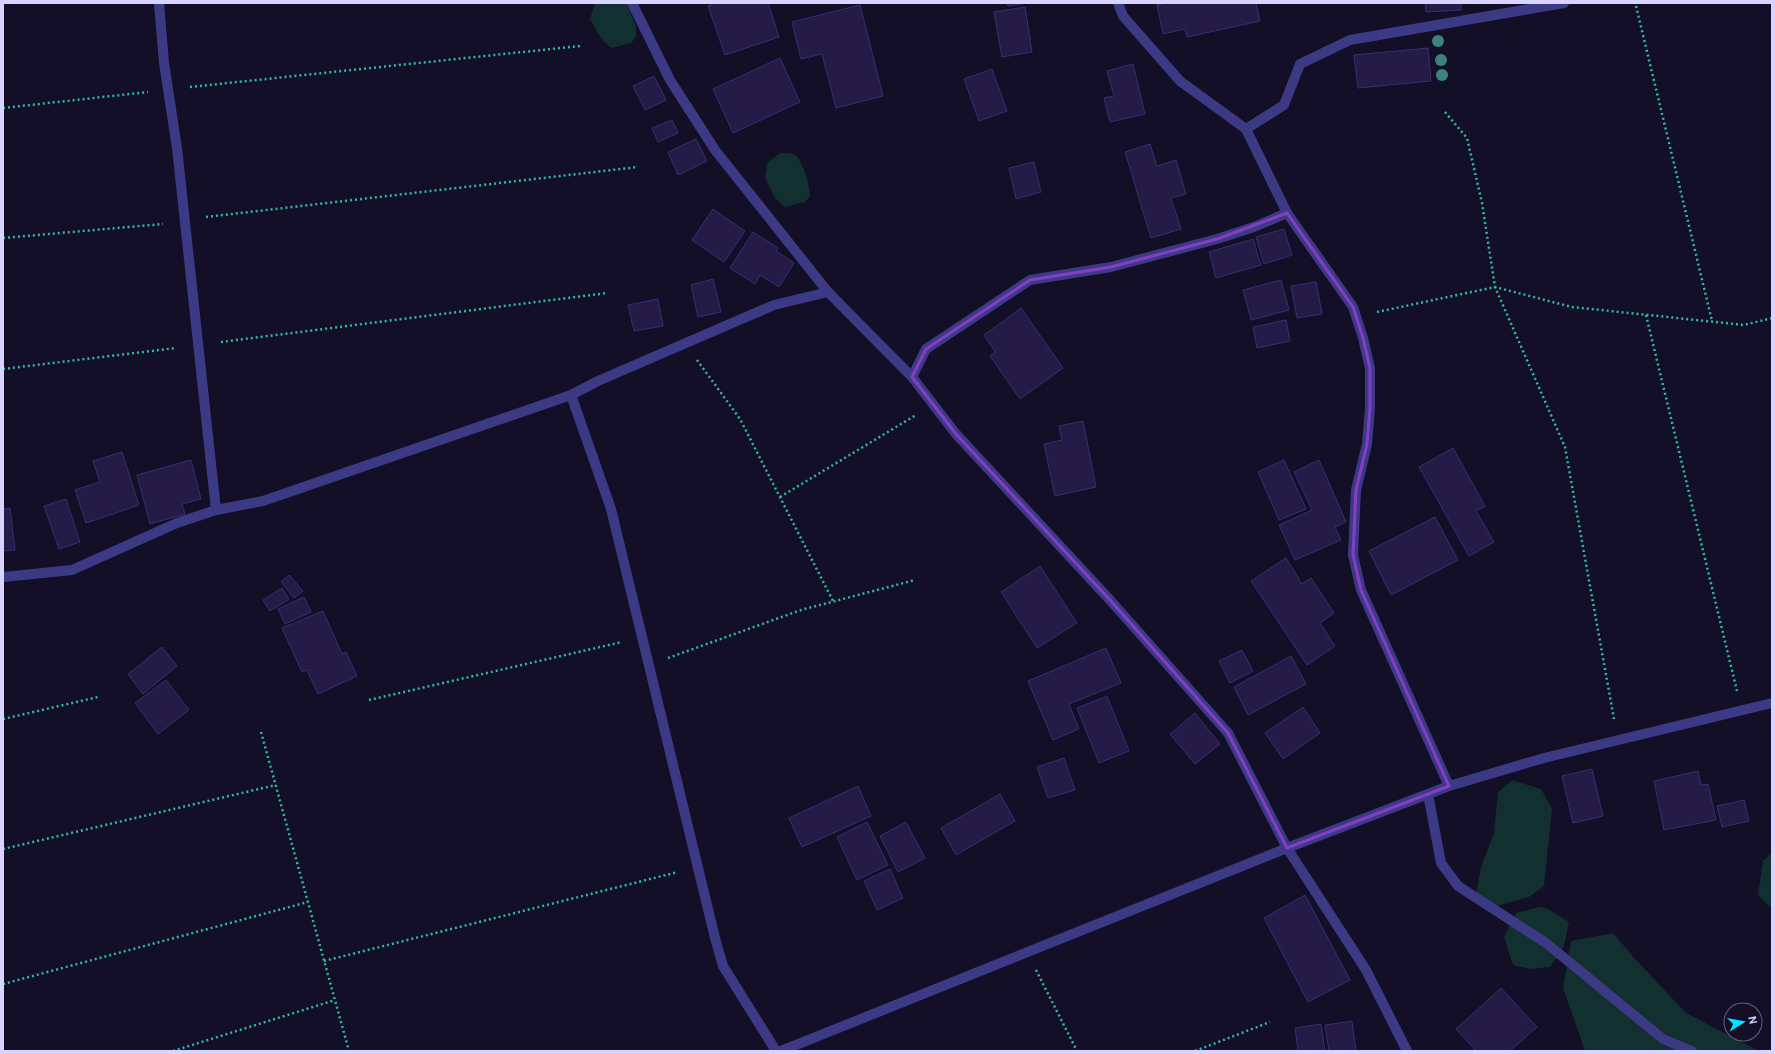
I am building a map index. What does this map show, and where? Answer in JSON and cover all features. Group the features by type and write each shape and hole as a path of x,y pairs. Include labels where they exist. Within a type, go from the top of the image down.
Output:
{"street":[{"path":"159,3 164,63 178,148 216,510"},
{"path":"632,3 670,80 715,150 828,292 912,377 956,434 1110,600 1228,733 1287,848 1366,970 1407,1051"},
{"path":"1118,3 1123,16 1180,81 1246,129 1287,213 1353,307 1363,338 1370,368 1370,408 1367,444 1356,490 1353,555 1362,590 1449,786"},
{"path":"1246,129 1284,105 1300,64 1350,40 1564,3"},
{"path":"912,377 926,349 1030,280 1110,268 1218,239 1254,227 1287,213"},
{"path":"3,577 72,570 177,523 216,510 262,501 572,395 598,381 774,305 828,292"},
{"path":"572,395 611,509 723,966 776,1051"},
{"path":"781,1051 1287,848 1449,786 1544,758 1772,703"},
{"path":"1428,794 1441,863 1458,886 1546,943 1663,1039 1692,1051"}],"path":[{"path":"1636,6 1712,321"},
{"path":"190,87 580,46"},
{"path":"3,108 150,92"},
{"path":"1445,112 1467,138 1482,203 1494,287 1565,447 1614,719"},
{"path":"206,217 638,167"},
{"path":"3,238 163,224"},
{"path":"1377,312 1494,287 1572,307 1744,324 1772,318"},
{"path":"221,342 607,293"},
{"path":"1646,315 1737,691"},
{"path":"3,369 176,348"},
{"path":"696,358 740,419 833,601"},
{"path":"780,496 916,415"},
{"path":"662,660 802,610 915,580"},
{"path":"369,700 625,642"},
{"path":"3,719 98,697"},
{"path":"261,732 349,1051"},
{"path":"3,849 276,785"},
{"path":"324,961 678,872"},
{"path":"3,984 308,902"},
{"path":"1035,970 1077,1051"},
{"path":"173,1051 335,1000"},
{"path":"1196,1051 1270,1022"}],"highlighted area":[{"path":"1287,213 1353,307 1363,338 1370,368 1370,408 1367,444 1356,490 1353,555 1361,590 1449,786 1287,848 1228,733 1110,600 956,434 912,377 926,349 1030,280 1111,267 1217,239"}],"green space":[{"path":"595,3 626,3 636,26 636,37 631,43 611,48 601,38 590,19"},
{"path":"780,153 793,154 800,161 810,192 810,196 805,202 785,207 775,198 765,178 767,163"},
{"path":"1512,780 1541,789 1552,808 1544,886 1529,897 1497,906 1476,895 1481,867 1494,833 1498,792"},
{"path":"1772,853 1772,909 1758,895 1763,861"},
{"path":"1539,907 1548,909 1569,922 1564,946 1550,967 1531,969 1513,965 1504,937 1516,913"},
{"path":"1613,933 1686,1013 1723,1032 1723,1042 1742,1042 1759,1051 1585,1051 1563,988 1571,941"}],"building":[{"path":"716,3 768,3 779,37 725,55 708,6"},
{"path":"1007,3 1027,3 1008,6"},
{"path":"1166,3 1256,3 1260,21 1187,37 1185,29 1163,34 1157,5"},
{"path":"1425,3 1461,3 1461,10 1426,12"},
{"path":"860,5 883,96 836,108 822,54 801,59 792,22"},
{"path":"1025,7 1032,52 1002,57 994,12"},
{"path":"1428,48 1431,81 1358,88 1354,55"},
{"path":"780,58 800,102 733,133 713,89"},
{"path":"1133,64 1145,114 1110,122 1104,98 1114,96 1107,71"},
{"path":"992,69 1007,111 979,121 964,79"},
{"path":"654,76 666,100 645,110 633,86"},
{"path":"672,120 678,133 658,142 652,128"},
{"path":"696,139 707,161 678,175 668,152"},
{"path":"1150,144 1157,166 1176,160 1186,194 1171,198 1181,229 1151,238 1125,152"},
{"path":"1034,162 1041,192 1016,199 1009,168"},
{"path":"713,209 745,231 724,262 692,240"},
{"path":"1284,229 1292,255 1264,264 1256,237"},
{"path":"753,232 778,248 776,251 794,263 779,287 760,275 755,284 730,268"},
{"path":"1253,239 1261,265 1216,278 1209,252"},
{"path":"713,279 721,312 698,317 691,285"},
{"path":"1281,280 1289,310 1251,320 1243,290"},
{"path":"1316,282 1322,314 1297,318 1291,286"},
{"path":"658,299 663,326 634,331 628,305"},
{"path":"1021,308 1063,368 1020,399 990,356 995,352 984,335"},
{"path":"1286,320 1290,341 1257,348 1253,327"},
{"path":"1083,421 1096,487 1055,496 1044,444 1062,440 1059,426"},
{"path":"1453,448 1485,506 1476,511 1494,542 1469,556 1419,467"},
{"path":"122,452 139,505 86,523 75,490 100,482 93,461"},
{"path":"191,460 201,499 182,504 185,514 150,524 137,475"},
{"path":"1284,460 1306,509 1279,520 1258,472"},
{"path":"1319,460 1346,522 1335,527 1341,540 1295,560 1279,525 1312,510 1294,472"},
{"path":"66,499 80,542 59,549 44,506"},
{"path":"10,508 15,550 3,551 3,509"},
{"path":"1435,517 1458,560 1391,595 1369,551"},
{"path":"1286,558 1302,584 1311,578 1334,613 1320,623 1335,646 1307,665 1251,581"},
{"path":"1040,566 1077,623 1037,648 1001,592"},
{"path":"289,575 303,591 294,598 281,582"},
{"path":"282,588 289,599 270,611 263,600"},
{"path":"304,597 311,612 285,624 278,609"},
{"path":"323,611 342,654 346,652 357,676 318,694 307,670 302,672 282,628"},
{"path":"162,647 177,666 143,694 128,674"},
{"path":"1106,648 1121,683 1069,704 1079,729 1053,740 1028,681"},
{"path":"1242,650 1253,671 1230,683 1219,661"},
{"path":"1291,656 1306,684 1248,715 1234,687"},
{"path":"166,680 189,710 158,734 135,703"},
{"path":"1107,696 1129,751 1099,763 1077,708"},
{"path":"1303,707 1320,733 1283,759 1265,733"},
{"path":"1195,713 1220,744 1195,764 1170,734"},
{"path":"1064,758 1075,790 1048,798 1037,767"},
{"path":"1592,769 1603,816 1573,823 1562,776"},
{"path":"1698,771 1701,785 1708,784 1716,820 1664,830 1654,781"},
{"path":"858,786 871,816 802,847 789,818"},
{"path":"1000,794 1015,821 956,855 941,828"},
{"path":"1744,800 1749,821 1722,827 1717,806"},
{"path":"867,822 888,865 857,880 837,837"},
{"path":"906,822 925,858 898,872 880,836"},
{"path":"890,869 903,898 877,910 864,881"},
{"path":"1305,895 1350,980 1308,1002 1264,918"},
{"path":"1501,988 1537,1027 1510,1051 1476,1051 1456,1029"},
{"path":"1352,1021 1356,1051 1329,1051 1325,1025"},
{"path":"1321,1024 1325,1051 1298,1051 1295,1028"}]}
